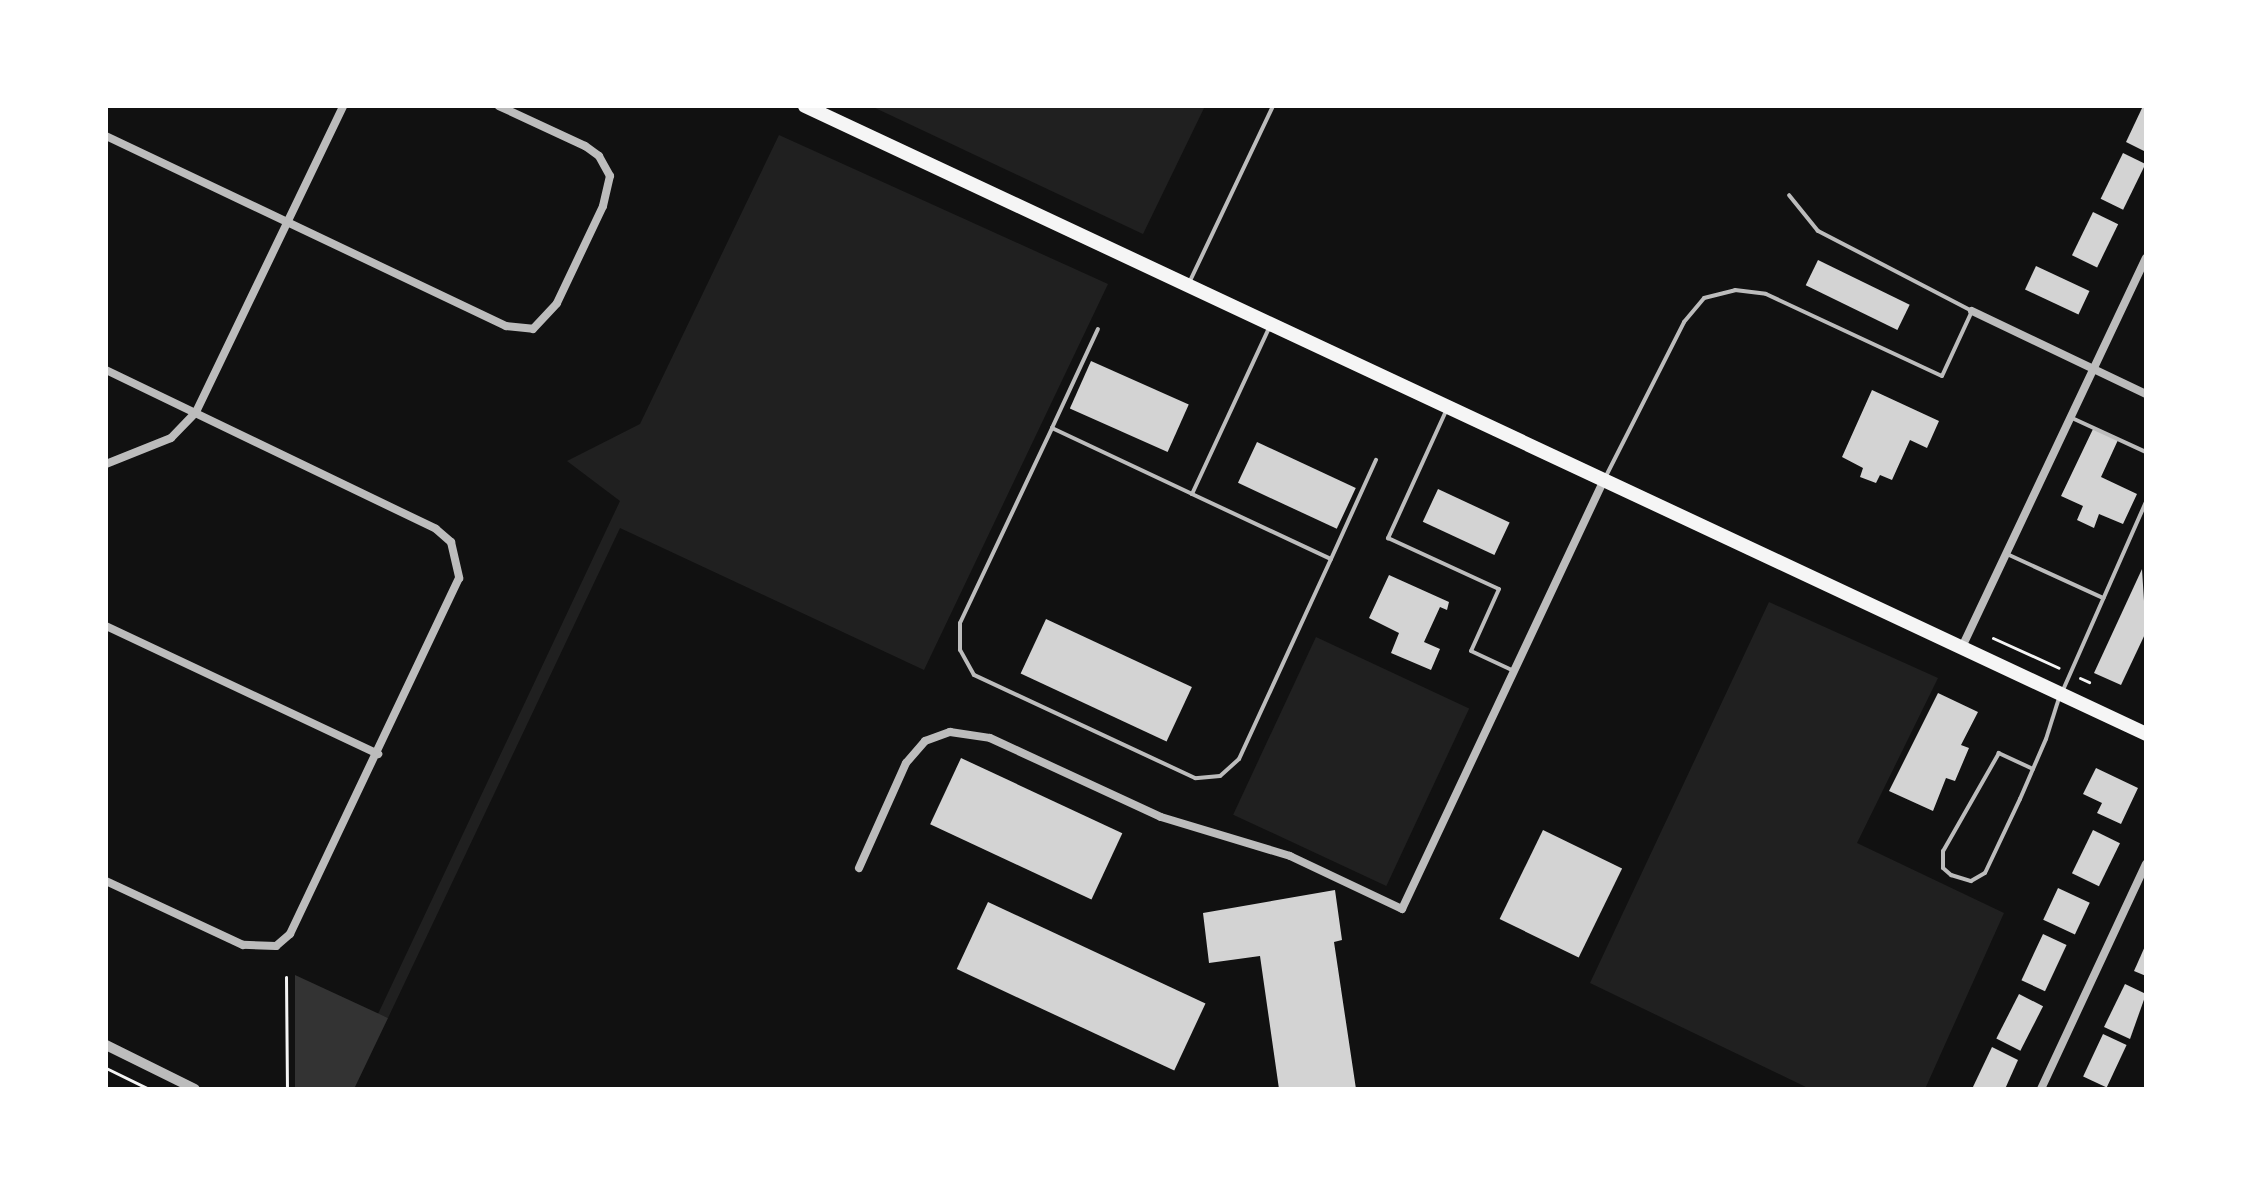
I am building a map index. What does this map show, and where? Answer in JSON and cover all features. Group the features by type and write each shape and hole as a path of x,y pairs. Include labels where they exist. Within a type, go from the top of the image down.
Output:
{"main road":[{"path":"805,106 2146,734"}],"street":[{"path":"106,464 171,438 196,412 343,106"},
{"path":"106,136 521,330 543,323 578,258 610,187 607,166 585,146 499,106"},
{"path":"1962,647 2146,258"},
{"path":"1972,311 2146,394"},
{"path":"106,370 425,522 451,542 458,557 452,600 308,905 276,946 243,945 106,881"},
{"path":"859,868 906,763 925,741 950,732 990,738 1161,817 1290,856 1402,909 1604,480"},
{"path":"106,626 378,754"},
{"path":"2041,1089 2146,864"},
{"path":"106,1045 195,1089"}],"lane":[{"path":"1188,285 1273,106"},
{"path":"1604,480 1684,322 1704,298 1735,290 1766,294 1942,376 1972,311 1818,231 1789,195"},
{"path":"1192,494 1271,324"},
{"path":"1098,329 960,623 960,650 974,675 1195,778 1220,776 1239,759 1376,460"},
{"path":"1448,407 1388,538 1499,589 1471,651 1514,671"},
{"path":"2071,417 2146,452"},
{"path":"1052,428 1331,559"},
{"path":"2033,769 1999,753 1943,851 1943,868 1951,875 1971,881 1985,873 2033,769 2061,694 2146,502"},
{"path":"2006,554 2103,598"}],"path":[{"path":"1993,638 2089,682"},
{"path":"286,977 287,1089"},
{"path":"106,1068 149,1089"}],"shaded area":[{"path":"871,106 1205,106 1143,234"},
{"path":"779,135 1108,284 924,670 620,528 388,1018 378,1014 620,501 567,461 640,424"},
{"path":"1769,602 1938,678 1857,843 2004,913 1925,1089 1810,1089 1590,983"},
{"path":"1316,637 1469,708 1386,886 1233,815"},
{"path":"295,975 388,1018 354,1089 295,1089"}],"building":[{"path":"2143,106 2146,106 2146,152 2126,142"},
{"path":"2123,153 2145,164 2123,210 2101,199"},
{"path":"2093,212 2118,224 2097,267 2072,255"},
{"path":"1818,260 1910,305 1897,330 1806,285"},
{"path":"2036,266 2089,291 2078,314 2025,290"},
{"path":"1091,361 1189,405 1168,452 1070,409"},
{"path":"1872,390 1939,421 1927,448 1910,440 1892,480 1880,475 1876,483 1860,477 1863,468 1842,457"},
{"path":"2093,429 2118,440 2101,477 2137,494 2123,524 2099,514 2094,528 2077,520 2083,506 2061,496"},
{"path":"1257,442 1356,488 1337,529 1238,483"},
{"path":"1438,489 1510,522 1494,555 1423,522"},
{"path":"2142,569 2146,632 2121,685 2094,673"},
{"path":"1389,575 1449,602 1447,610 1440,607 1424,642 1440,649 1431,670 1391,653 1399,633 1369,618"},
{"path":"1046,619 1192,687 1167,741 1021,673"},
{"path":"1938,693 1978,712 1961,745 1969,748 1955,781 1946,778 1933,811 1889,791"},
{"path":"961,758 1122,833 1091,899 930,824"},
{"path":"2096,768 2138,788 2121,824 2097,813 2102,803 2083,794"},
{"path":"1543,830 1622,869 1579,958 1500,919"},
{"path":"2093,830 2120,843 2099,886 2072,873"},
{"path":"2058,888 2090,903 2075,935 2043,920"},
{"path":"1335,890 1342,940 1334,942 1356,1089 1279,1089 1260,956 1209,963 1203,913"},
{"path":"988,902 1206,1003 1174,1070 957,969"},
{"path":"2043,934 2067,945 2045,991 2021,980"},
{"path":"2146,944 2146,976 2134,971"},
{"path":"2125,984 2146,994 2130,1039 2104,1027"},
{"path":"2019,994 2043,1006 2020,1051 1996,1039"},
{"path":"2103,1034 2127,1045 2107,1088 2083,1077"},
{"path":"1992,1047 2018,1060 2005,1089 1972,1089"}]}
